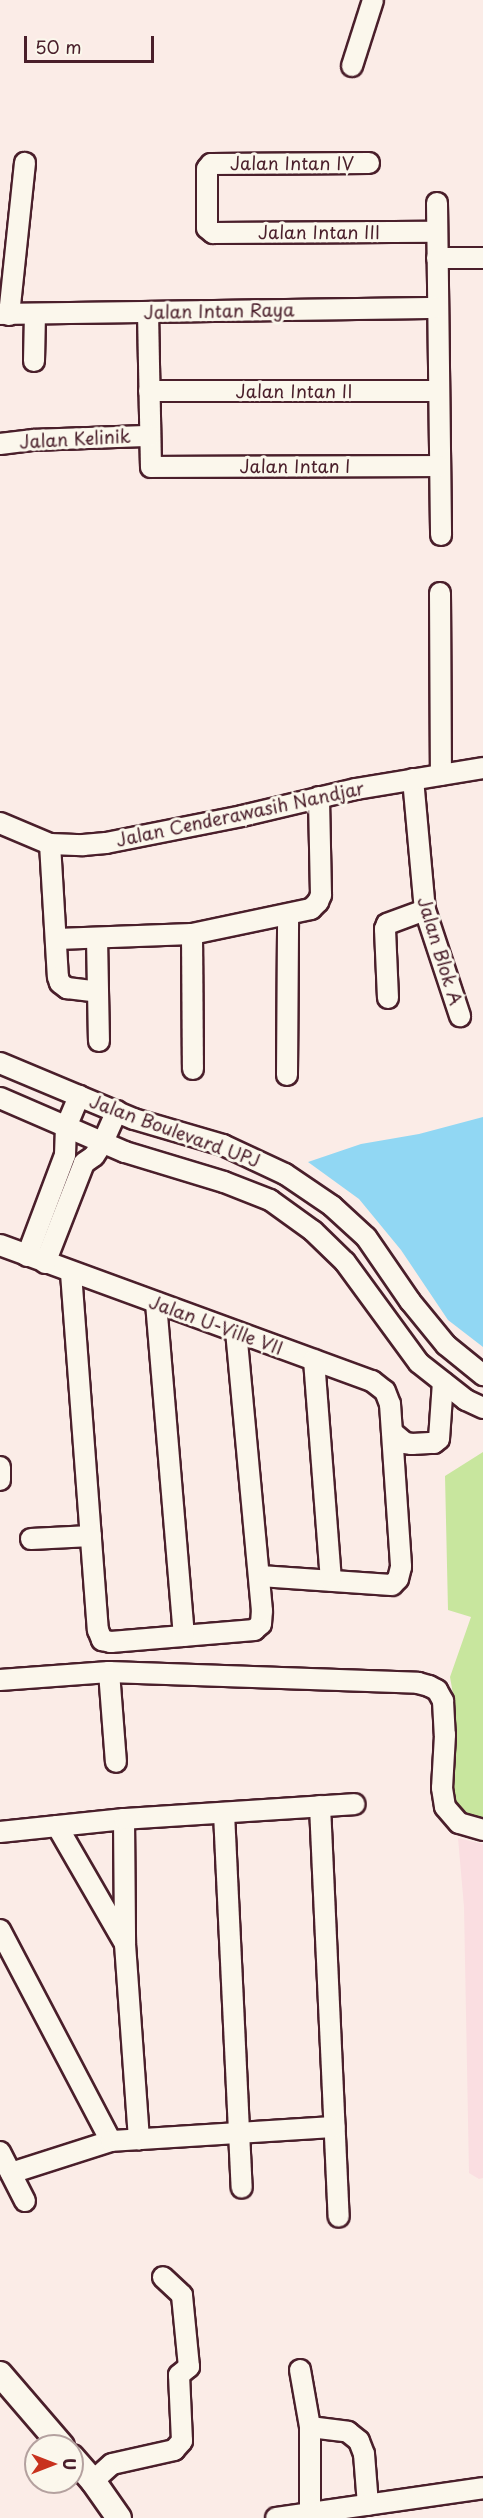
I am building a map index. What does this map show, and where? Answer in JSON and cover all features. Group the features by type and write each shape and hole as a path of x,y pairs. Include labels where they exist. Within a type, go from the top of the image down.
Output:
{"main road":[{"path":"0,2374 52,2434"},
{"path":"84,2471 118,2518"}],"street":[{"path":"352,66 373,0"},
{"path":"5,314 25,163"},
{"name":"Jalan Intan IV","path":"206,223 207,169 215,163 369,163"},
{"path":"437,203 441,535"},
{"name":"Jalan Intan III","path":"206,223 213,232 437,232"},
{"path":"437,258 483,258"},
{"name":"Jalan Intan Raya","path":"5,314 437,308"},
{"path":"148,312 150,436"},
{"path":"34,361 35,315"},
{"name":"Jalan Intan II","path":"149,391 438,391"},
{"name":"Jalan Kelinik","path":"0,444 34,440 150,436"},
{"name":"Jalan Intan I","path":"150,436 151,467 439,466"},
{"path":"440,593 441,775"},
{"name":"Jalan Cenderawasih Nandjar","path":"0,823 50,844 83,845 124,840 319,797 483,768"},
{"name":"Jalan Blok A","path":"413,779 425,910 460,1016"},
{"path":"57,939 192,934 311,909 321,895 319,797"},
{"path":"50,844 60,983 67,988 98,992"},
{"path":"388,998 385,929 387,924 425,910"},
{"path":"287,1075 288,915"},
{"path":"192,934 193,1069"},
{"path":"97,938 99,1041"},
{"name":"Jalan Boulevard UPJ","path":"0,1063 117,1111 223,1145 285,1174 332,1206 366,1238 410,1301 446,1345 483,1375"},
{"path":"36,1259 65,1155 66,1126 80,1096"},
{"name":"Jalan Boulevard UPJ","path":"0,1098 103,1143 270,1200 313,1231 345,1262 418,1363 466,1400 483,1408"},
{"path":"36,1259 84,1163 94,1156 103,1143 117,1111"},
{"path":"65,1155 84,1163"},
{"name":"Jalan U-Ville VII","path":"0,1245 71,1273 372,1381 385,1391 390,1404 392,1432"},
{"path":"71,1273 98,1630 102,1640 111,1642 254,1630 261,1624 262,1611 236,1332"},
{"path":"156,1303 184,1636"},
{"path":"314,1360 331,1581"},
{"path":"392,1432 405,1443 434,1443 439,1439 443,1382"},
{"path":"259,1576 392,1585 398,1579 400,1567 392,1432"},
{"path":"0,1467 0,1480"},
{"path":"31,1539 91,1536"},
{"path":"109,1672 116,1762"},
{"path":"0,1680 109,1672 418,1683 429,1686 437,1690 443,1701 445,1735 442,1788 446,1807 459,1823 483,1830"},
{"path":"0,1832 124,1819 355,1804"},
{"path":"320,1806 339,2217"},
{"path":"224,1813 242,2188"},
{"path":"124,1819 125,1944 139,2139"},
{"path":"57,1826 125,1944"},
{"path":"0,1930 111,2141"},
{"path":"11,2173 111,2141 335,2127"},
{"path":"0,2152 26,2201"},
{"path":"93,2481 112,2464 174,2450 182,2441 179,2374 189,2367 182,2295 163,2277"},
{"path":"300,2370 310,2427 301,2516"},
{"path":"310,2427 348,2432 359,2441 364,2454 368,2505"},
{"path":"276,2518 483,2488"}],"shaded area":[{"path":"458,1838 483,1844 483,2178 479,2179 469,2173 464,1907"}],"green space":[{"path":"483,1452 483,1821 457,1811 450,1788 453,1694 450,1677 471,1617 448,1610 445,1476"}],"water":[{"path":"483,1117 483,1347 448,1320 401,1250 359,1199 308,1162 361,1144 419,1134"}]}
